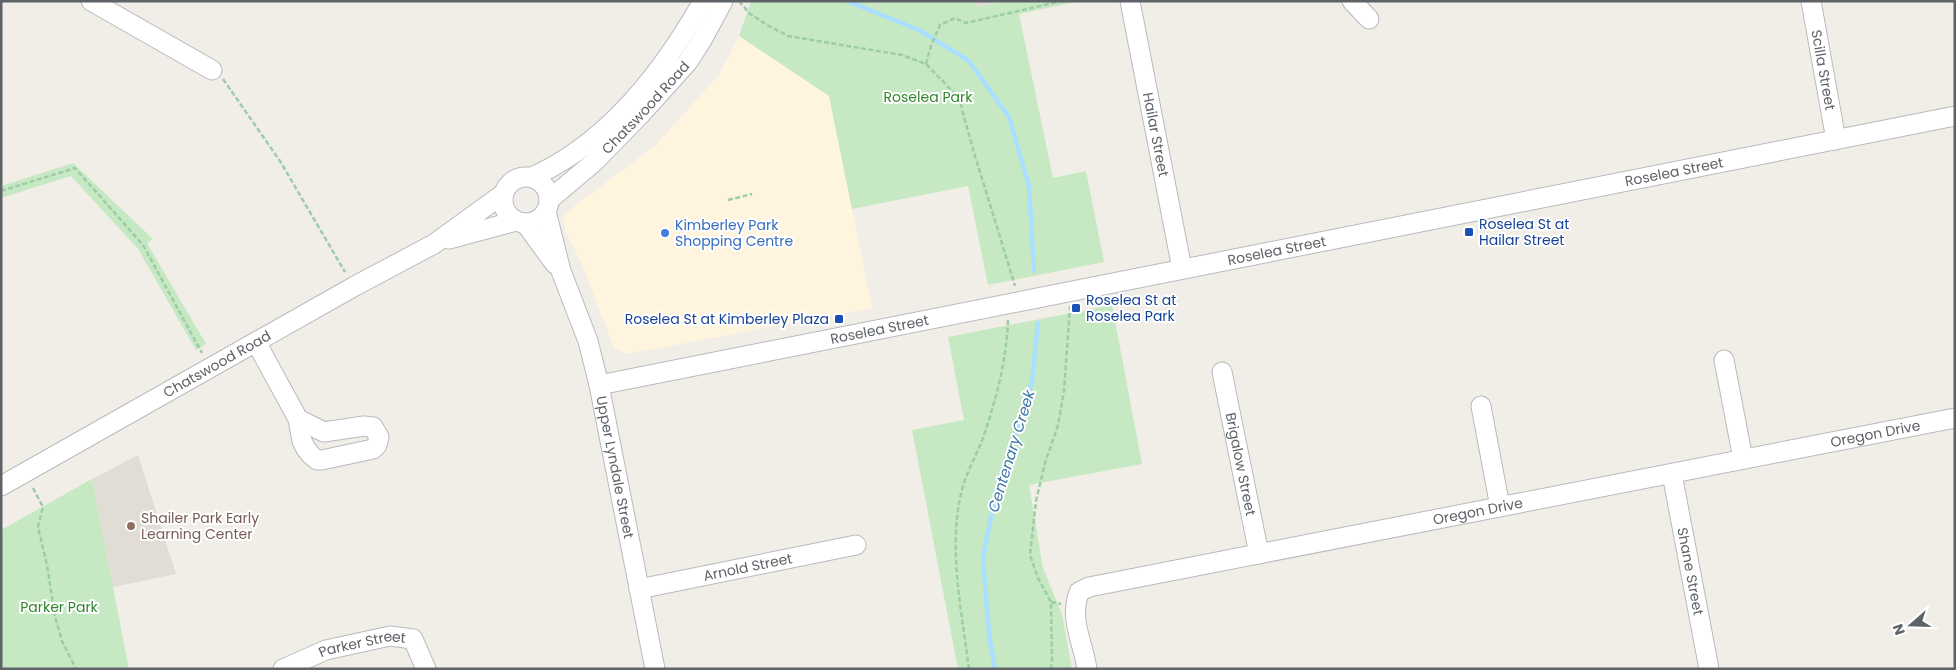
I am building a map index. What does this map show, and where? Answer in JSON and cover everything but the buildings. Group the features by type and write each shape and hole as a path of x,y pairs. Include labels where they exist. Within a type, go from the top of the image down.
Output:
{"street":[{"path":"91,1 212,70"},
{"name":"Chatswood Road","path":"548,205 593,163 674,64 704,1"},
{"name":"Chatswood Road","path":"532,177 561,163 600,133 633,99 702,40 723,1"},
{"name":"Hailar Street","path":"1130,1 1182,269"},
{"path":"1352,1 1369,19"},
{"name":"Scilla Street","path":"1811,1 1836,140"},
{"name":"Roselea Street","path":"599,385 1955,116"},
{"path":"532,177 544,186 548,205 537,220 520,222 509,216 505,210 503,194 511,182 517,178 532,177"},
{"name":"Chatswood Road","path":"1,486 434,244 503,194"},
{"name":"Upper Lyndale Street","path":"548,205 561,271 588,341 599,385 655,669"},
{"name":"Chatswood Road","path":"434,244 520,222"},
{"name":"Upper Lyndale Street","path":"520,222 561,271"},
{"path":"256,342 298,418"},
{"path":"1724,360 1743,459"},
{"name":"Brigalow Street","path":"1222,372 1259,554"},
{"path":"1481,406 1500,507"},
{"name":"Oregon Drive","path":"1087,669 1076,625 1075,606 1079,592 1089,587 1955,418"},
{"name":"Shane Street","path":"1672,474 1709,669"},
{"name":"Arnold Street","path":"639,590 856,545"},
{"name":"Parker Street","path":"283,669 326,650 390,636 413,638 426,669"}],"path":[{"path":"739,1 749,13 767,26 788,36 902,55 926,64 959,98 1014,284"},
{"path":"926,64 940,25 955,18 966,23 1062,1"},
{"path":"212,70 226,82 280,160 345,272"},
{"path":"1,191 76,168 143,245 202,352"},
{"path":"728,200 752,194"},
{"path":"1051,669 1050,602 1038,578 1030,555 1036,501 1045,463 1058,425 1064,391 1070,305 1061,307"},
{"path":"969,669 957,572 956,522 961,493 983,437 999,381 1008,341 1008,317"},
{"path":"33,488 43,507 38,527 47,565 55,617 62,641 76,669"}],"shaded area":[{"path":"971,1 1006,1 978,7"},
{"path":"739,36 829,96 872,308 627,354 614,348 581,262 566,233 563,217 577,204 655,146 718,76"},
{"name":"Shailer Park Early Learning Center","path":"138,455 176,574 113,587 92,479"}],"green space":[{"name":"Roselea Park","path":"751,1 971,1 978,7 1006,1 1080,1 1019,14 1053,178 1086,171 1104,262 988,285 968,186 852,209 829,96 739,36"},
{"path":"73,163 153,239 147,243 206,344 196,350 138,249 71,176 1,198 1,186"},
{"path":"1112,305 1142,464 1029,485 1043,568 1062,614 1072,669 958,669 912,430 964,420 948,337"},
{"name":"Parker Park","path":"92,479 129,669 1,669 1,530"}],"waterway":[{"name":"Centenary Creek","path":"847,1 919,30 969,61 1009,117 1029,186 1034,271"},
{"name":"Centenary Creek","path":"995,669 989,635 983,558 997,487 1032,382 1038,323"}],"place":[{"name":"Roselea St at Hailar Street","path":"1469,232"},
{"name":"Kimberley Park Shopping Centre","path":"665,233"},
{"name":"Roselea St at Roselea Park","path":"1076,308"},
{"name":"Roselea St at Kimberley Plaza","path":"839,319"},
{"name":"Shailer Park Early Learning Center","path":"131,526"}]}
